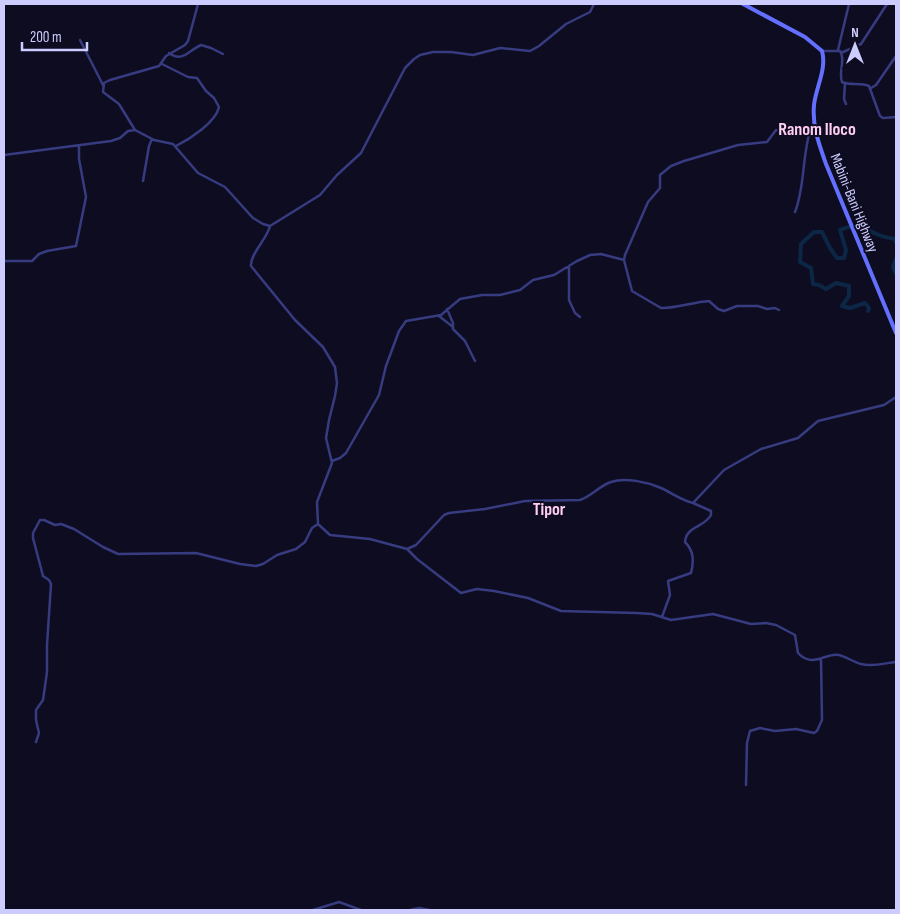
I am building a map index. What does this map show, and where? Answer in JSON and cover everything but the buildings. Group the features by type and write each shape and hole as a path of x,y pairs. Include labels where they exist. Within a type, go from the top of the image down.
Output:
{"main road":[{"path":"743,4 805,37 816,44 822,51"},
{"name":"Mabini-Bani Highway","path":"822,51 824,65 814,105 815,131 826,164 896,333"}],"street":[{"path":"103,85 110,80 156,67 161,64 169,53 187,43 198,4"},
{"path":"594,4 590,12 566,24 539,46 530,50 500,48 473,55 433,52 414,59 405,68 361,153 337,175 320,195 270,226 251,264 288,312 324,347 334,367 336,383 326,438 332,461 317,502 318,524 330,535 370,539 407,549 417,560 462,593 477,589 494,591 528,598 561,611 636,612 671,620 713,614 748,623 776,625 795,635 798,650 803,657 812,660 837,655 860,664 896,662"},
{"path":"838,50 849,4"},
{"path":"842,53 864,41 886,4"},
{"path":"80,40 103,85 103,92 123,110 135,130 152,139 170,142 176,146 198,173 224,187 253,218 270,226"},
{"path":"169,53 182,57 200,45 223,54"},
{"path":"822,51 838,50 842,53"},
{"path":"842,53 841,79 845,84 844,99 846,104"},
{"path":"871,88 876,85 896,56"},
{"path":"161,64 167,65 188,77 197,78 219,106 213,119 186,141 176,146"},
{"path":"845,84 865,84 871,88 880,116 882,118 896,117"},
{"path":"4,155 79,146 117,139 135,130"},
{"path":"778,310 775,308 767,309 752,306 734,307 724,311 708,301 691,302 661,308 632,291 624,260 629,242 648,202 660,188 660,176 668,168 684,161 738,145 767,142 776,130 815,131"},
{"path":"795,212 806,143 810,131"},
{"path":"143,181 152,139"},
{"path":"4,261 32,261 39,254 47,251 76,246 86,197 79,159 79,146"},
{"path":"332,461 346,453 376,400 386,366 404,322 410,319 439,316 460,299 482,295 500,295 520,290 533,280 554,275 585,257 596,254 624,260"},
{"path":"569,266 568,300 580,317"},
{"path":"447,309 453,323 453,328"},
{"path":"439,316 466,341 475,361"},
{"path":"693,503 724,470 761,449 798,438 818,421 884,405 896,397"},
{"path":"407,549 416,545 444,515 449,513 484,509 525,500 580,500 606,484 615,481 645,483 660,488 679,499 693,503 710,511 711,514 708,519 690,530 685,537 685,542 693,556 692,570 689,574 677,576 668,581 670,596 662,617"},
{"path":"36,742 39,733 36,710 44,700 47,672 51,584 49,580 42,576 33,538 36,526 40,520 55,525 61,524 74,529 118,554 196,553 256,566 263,564 277,554 296,549 305,542 312,528 318,524"},
{"path":"746,786 747,743 750,731 760,728 775,731 796,729 810,733 817,731 822,720 821,659"},
{"path":"313,910 339,902 361,910"},
{"path":"410,910 419,908 430,910"}],"waterway":[{"path":"868,311 869,308 865,303 850,308 842,306 849,296 849,286 836,283 826,289 813,284 811,268 800,262 801,244 814,232 822,232 837,258 844,258 846,250 840,230 856,226 881,236 895,239 896,242"},
{"path":"896,259 893,267 896,273"}],"district":[{"name":"Ranom Iloco","path":"817,129"},
{"name":"Tipor","path":"549,509"}]}
